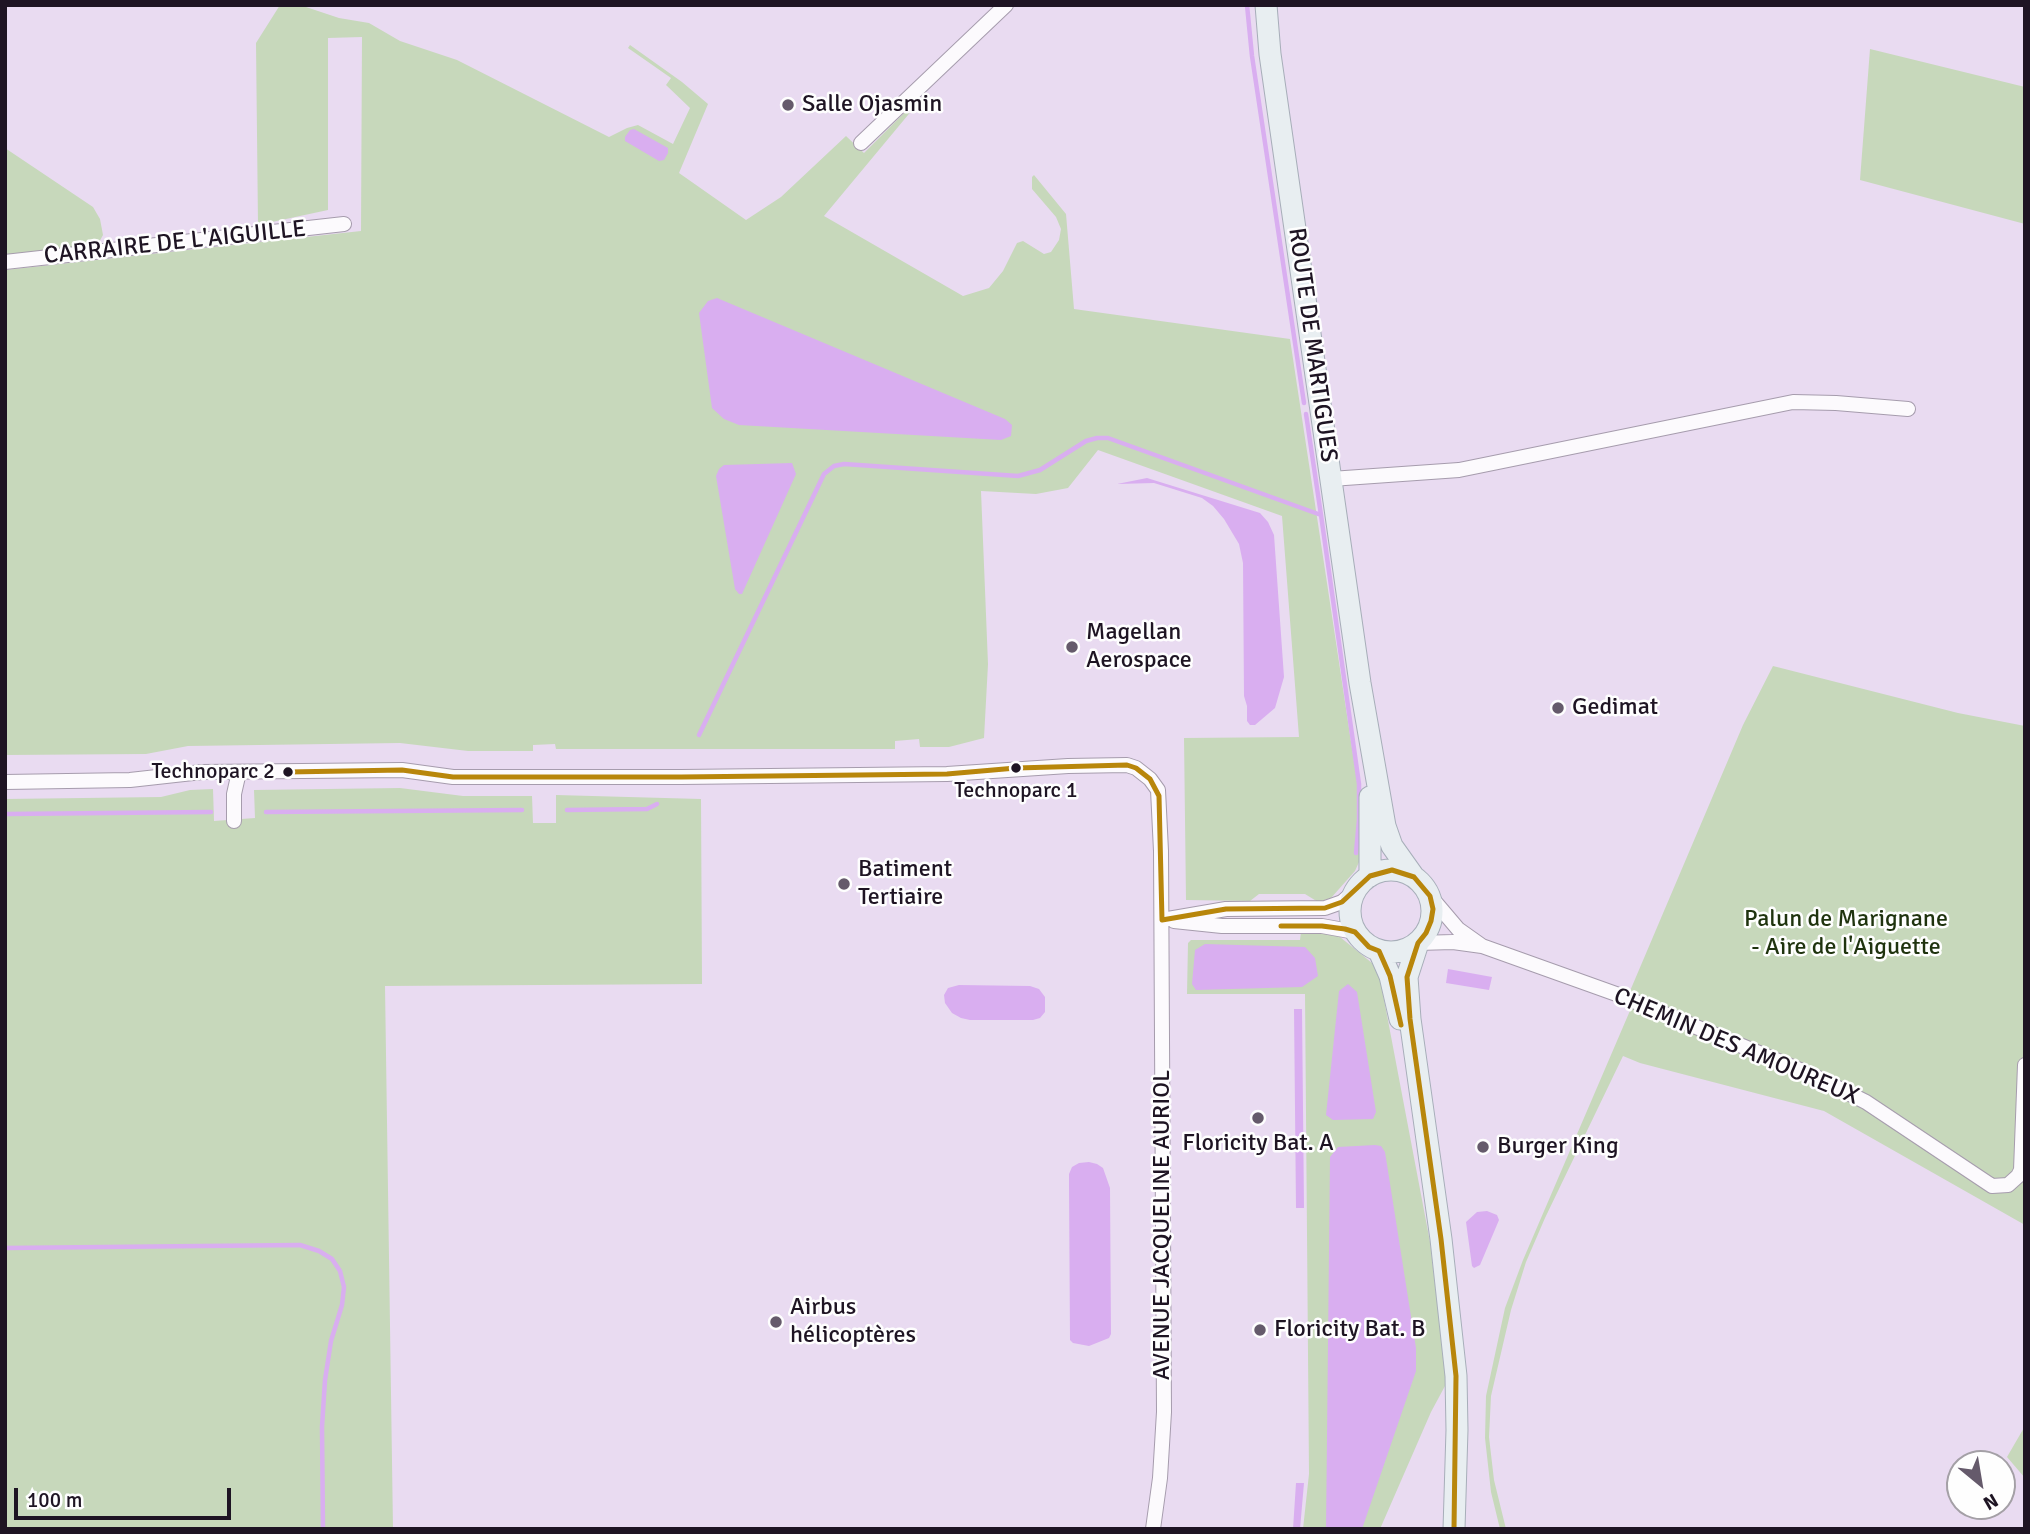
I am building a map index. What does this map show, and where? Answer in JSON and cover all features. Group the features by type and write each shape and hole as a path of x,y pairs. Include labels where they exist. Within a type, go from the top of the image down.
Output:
{"main road":[{"name":"ROUTE DE MARTIGUES","path":"1266,5 1270,54 1360,684 1385,826 1392,846 1414,877"},
{"name":"ROUTE DE MARTIGUES","path":"1360,684 1371,805 1363,883"},
{"path":"1392,870 1414,877 1430,896 1433,909 1426,933 1418,943 1406,950 1393,953 1369,947 1355,932 1350,911 1363,883 1392,870"},
{"path":"1418,943 1408,977 1410,1019 1441,1239 1456,1376 1454,1529"},
{"path":"1379,951 1390,976 1425,1133"}],"street":[{"path":"861,143 1006,5"},
{"name":"CARRAIRE DE L'AIGUILLE","path":"5,262 344,224"},
{"path":"1331,479 1459,470 1793,402 1908,409"},
{"name":"AVENUE JACQUELINE AURIOL","path":"5,782 130,780 202,772 402,770 453,777 681,777 947,774 1016,768 1127,765 1136,768 1150,779 1159,796 1162,920 1164,1412 1153,1529"},
{"path":"234,821 234,794 239,772"},
{"path":"1162,920 1226,909 1325,908 1342,902 1363,883"},
{"name":"CHEMIN DES AMOUREUX","path":"1430,896 1458,929 1482,946"},
{"path":"1162,920 1222,926 1322,926 1355,932"},
{"name":"CHEMIN DES AMOUREUX","path":"1418,943 1453,942 1482,946 1619,995 1812,1075 1866,1102 1984,1182 2001,1186 2014,1181 2021,1170 2025,1065"}],"green space":[{"path":"280,5 300,5 339,18 369,23 400,41 457,60 609,137 638,125 673,144 690,108 666,85 671,78 628,48 630,45 708,104 679,173 746,220 781,197 846,136 864,153 911,106 913,109 824,216 963,296 989,288 1003,271 1017,243 1023,241 1044,254 1051,252 1059,240 1061,229 1056,217 1032,189 1034,175 1066,214 1074,309 1290,339 1362,814 1363,853 1355,871 1331,898 1318,902 1305,894 1259,894 1250,901 1186,900 1184,738 1299,737 1282,516 1098,450 1068,488 1036,494 981,491 988,664 984,738 949,747 920,747 919,739 895,741 895,749 556,749 555,744 533,745 533,751 468,751 400,743 188,746 146,754 5,755 5,270 361,231 362,37 328,38 328,210 258,225 256,43"},
{"path":"1870,49 2025,87 2025,224 1860,180"},
{"path":"5,148 93,207 100,219 103,235 97,246 5,255"},
{"name":"Palun de Marignane - Aire de l'Aiguette","path":"1773,666 1958,713 2025,726 2025,1225 1824,1111 1640,1063 1623,1056 1545,1218 1526,1262 1511,1310 1491,1396 1489,1437 1494,1480 1506,1529 1500,1529 1491,1492 1485,1438 1486,1396 1505,1308 1632,1006 1630,991 1743,725"},
{"path":"400,788 463,796 532,796 533,823 556,823 556,795 701,799 702,984 385,986 393,1529 5,1529 5,799 161,797 190,790 213,789 214,821 255,818 254,790"},
{"path":"1301,932 1329,933 1340,937 1372,963 1379,973 1430,1242 1445,1386 1380,1529 1303,1529 1309,1474 1305,994 1187,994 1188,943 1191,940 1300,940"},
{"path":"2025,1426 2025,1478 2016,1468 2016,1450 2011,1450"}],"shaded area":[{"path":"634,129 668,148 664,160 659,161 625,141 630,130"},
{"path":"717,298 1005,419 1012,425 1011,436 1001,440 739,425 724,419 712,408 699,313 708,301"},
{"path":"792,463 796,474 742,594 739,594 735,589 716,476 724,465"},
{"path":"1147,478 1260,513 1274,535 1284,677 1275,708 1255,725 1250,725 1247,721 1244,696 1243,563 1239,544 1224,519 1202,498 1154,483 1117,484"},
{"path":"1205,944 1305,947 1315,958 1318,976 1302,987 1196,990 1192,984 1195,950"},
{"path":"1448,969 1492,977 1489,990 1446,983"},
{"path":"1348,984 1357,992 1376,1112 1373,1119 1333,1120 1326,1115 1339,991"},
{"path":"959,985 1030,986 1039,989 1045,997 1045,1012 1040,1018 1033,1020 961,1018 952,1013 945,1003 944,995 948,988"},
{"path":"1294,1009 1302,1009 1304,1208 1296,1208"},
{"path":"1381,1146 1385,1152 1416,1348 1416,1371 1362,1529 1326,1529 1330,1157 1338,1147"},
{"path":"1089,1162 1103,1168 1110,1188 1111,1334 1109,1338 1089,1346 1070,1340 1069,1174 1072,1167"},
{"path":"1487,1211 1497,1215 1499,1220 1480,1265 1474,1268 1466,1222 1477,1212"},
{"path":"1296,1483 1304,1483 1300,1529 1293,1529"}],"waterway":[{"path":"1247,5 1252,56 1304,403"},
{"path":"1306,414 1321,515"},
{"path":"699,735 824,474 834,466 844,464 1018,476 1040,470 1086,441 1108,438 1321,515 1359,784 1356,853"},
{"path":"567,810 647,809 657,804"},
{"path":"266,812 522,810"},
{"path":"5,814 211,812"},
{"path":"5,1248 300,1245 319,1251 332,1259 340,1271 344,1287 325,1380 322,1427 323,1529"}],"transit line":[{"path":"288,772 402,770 453,777 681,777 947,774 1016,768 1127,765 1136,768 1150,779 1159,796 1162,920"},
{"path":"1162,920 1226,909 1325,908 1342,902 1370,876 1392,870 1414,877 1430,896 1433,909 1431,921 1418,943 1407,977 1410,1019 1441,1239 1456,1376 1454,1529"},
{"path":"1281,926 1345,929 1355,932 1369,947 1379,951 1390,976 1401,1025"}],"place":[{"name":"Salle Ojasmin","path":"788,105"},
{"name":"Magellan Aerospace","path":"1072,647"},
{"name":"Gedimat","path":"1558,708"},
{"name":"Technoparc 1","path":"1016,768"},
{"name":"Technoparc 2","path":"288,772"},
{"name":"Batiment Tertiaire","path":"844,884"},
{"name":"Floricity Bat. A","path":"1258,1118"},
{"name":"Burger King","path":"1483,1147"},
{"name":"Airbus hélicoptères","path":"776,1322"},
{"name":"Floricity Bat. B","path":"1260,1330"}]}
